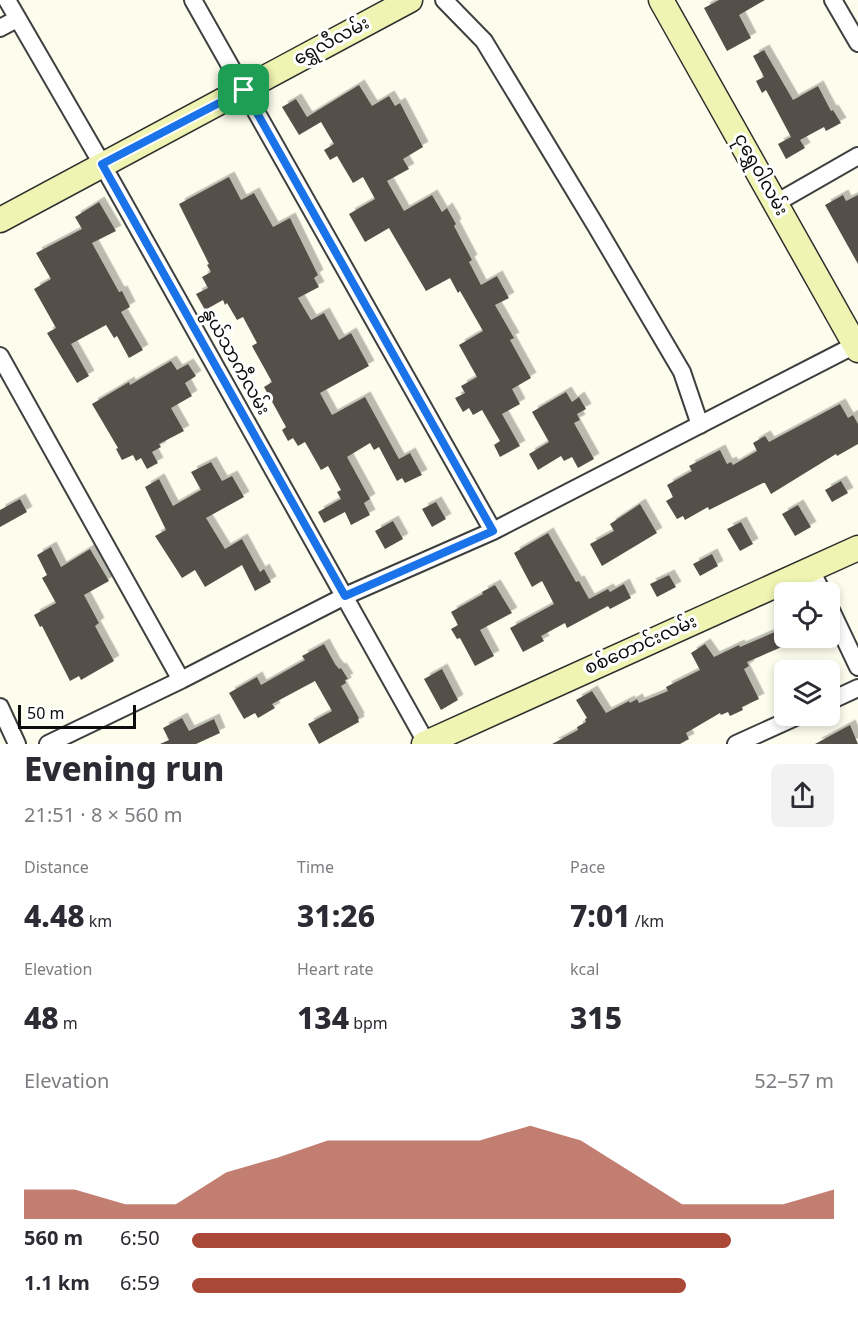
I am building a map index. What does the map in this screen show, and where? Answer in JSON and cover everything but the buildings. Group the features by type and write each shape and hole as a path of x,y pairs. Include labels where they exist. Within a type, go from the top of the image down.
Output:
{"street":[{"name":"နွယ်သာကီလမ်း","path":"7,0 102,164 426,744"},
{"path":"193,0 493,531"},
{"name":"ရွှေလီလမ်း","path":"0,220 410,0"},
{"path":"444,0 484,41 596,226 682,372 700,425"},
{"name":"ငုရွှေဝါလမ်း","path":"661,0 857,348"},
{"path":"833,0 858,43"},
{"path":"0,28 17,19"},
{"path":"776,203 858,156"},
{"path":"48,744 181,680 345,596 493,531 857,348"},
{"path":"0,356 181,680"},
{"name":"စစ်တောင်းလမ်း","path":"426,744 858,548"},
{"path":"811,570 817,582"},
{"path":"840,629 858,667"},
{"path":"840,696 858,688"},
{"path":"0,707 17,744"},
{"path":"736,744 776,726"}],"route":[{"path":"244,90 493,531 345,596 102,164 244,90"}]}
